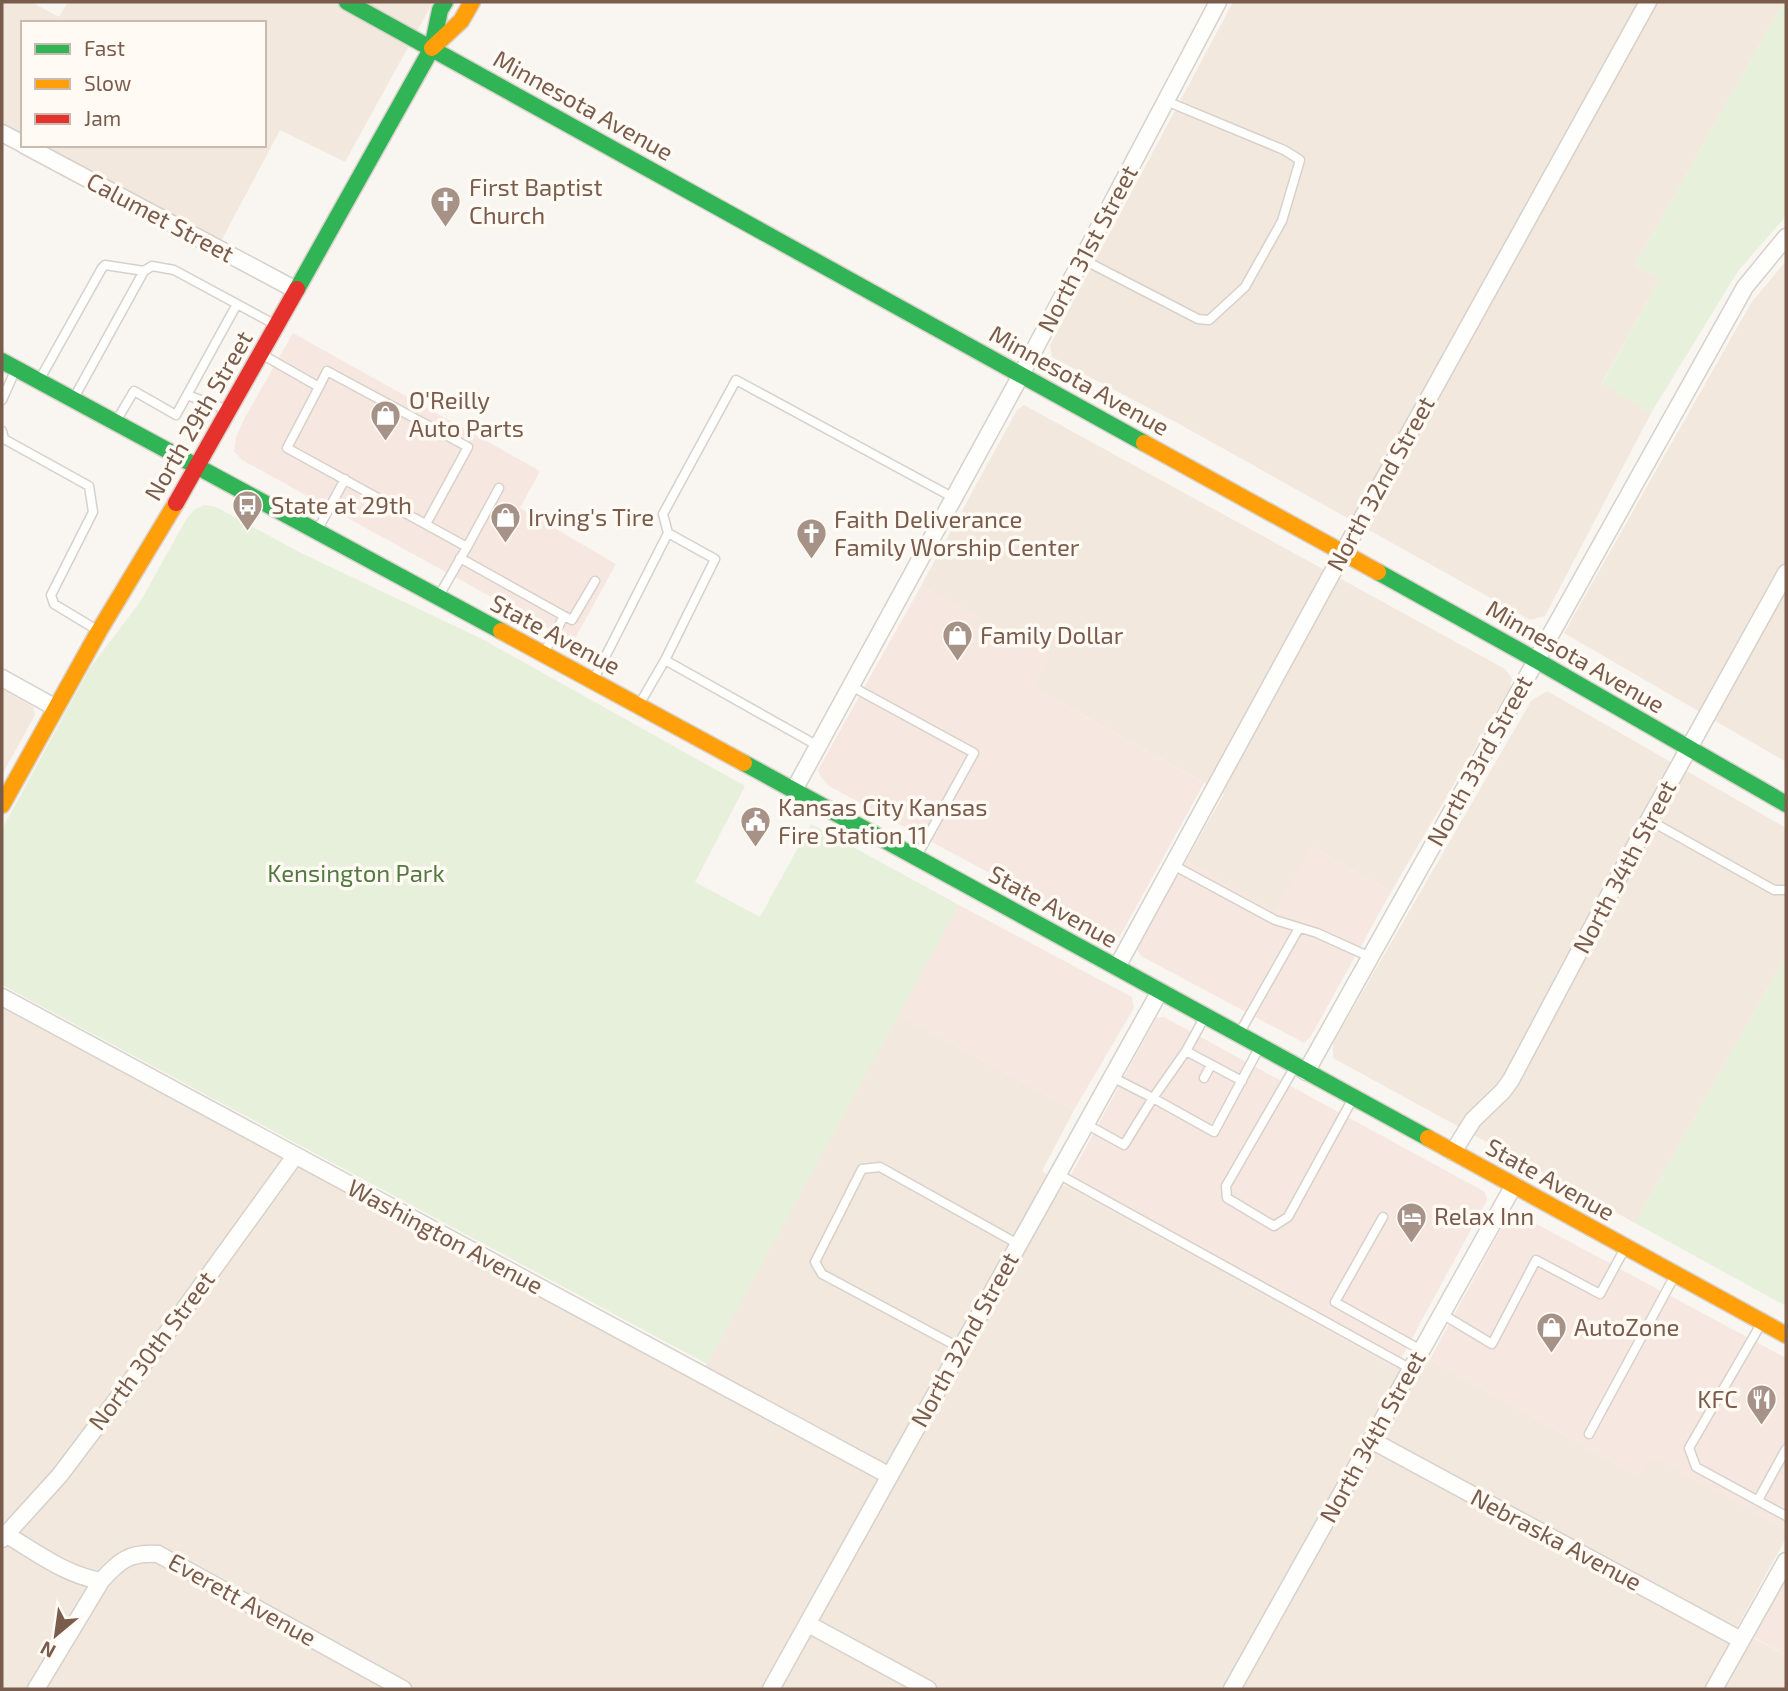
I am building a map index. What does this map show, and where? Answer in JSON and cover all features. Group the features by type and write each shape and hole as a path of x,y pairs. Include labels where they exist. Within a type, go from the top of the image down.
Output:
{"main road":[{"name":"Minnesota Avenue","path":"347,2 1536,660 1786,804"},
{"path":"432,48 440,10 445,2"},
{"path":"432,48 461,22 472,2"},
{"name":"North 29th Street","path":"2,805 99,631 197,467 432,48"},
{"name":"State Avenue","path":"9,365 794,790 1786,1335"}],"street":[{"name":"North 31st Street","path":"794,790 1021,375 1219,2"},
{"name":"North 32nd Street","path":"1117,967 1648,2"},
{"name":"Calumet Street","path":"2,133 21,143"},
{"name":"Calumet Street","path":"28,147 296,290"},
{"name":"North 33rd Street","path":"1301,1069 1370,957 1745,287 1786,237"},
{"name":"North 34th Street","path":"1453,1153 1473,1120 1511,1080 1649,820 1786,573"},
{"path":"2,678 56,708"},
{"name":"North 32nd Street","path":"771,1689 1160,991"},
{"name":"Washington Avenue","path":"2,997 890,1476"},
{"name":"North 30th Street","path":"4,1537 60,1475 295,1156"},
{"name":"North 34th Street","path":"1232,1689 1514,1185"},
{"name":"Nebraska Avenue","path":"1371,1440 1741,1640"},
{"path":"4,1537 84,1578 101,1581 36,1689"},
{"name":"Everett Avenue","path":"101,1581 118,1562 140,1553 158,1554 403,1689"},
{"path":"1714,1689 1786,1561"},
{"path":"808,1624 928,1689"}],"lane":[{"path":"1082,259 1198,319 1209,320 1245,287 1282,221 1300,160 1284,150 1166,102"},
{"path":"39,381 102,268 105,265 144,271"},
{"path":"73,400 144,271 152,266 174,270 276,326"},
{"path":"116,422 134,391 176,415 237,304"},
{"path":"261,354 319,387"},
{"path":"2,400 9,365"},
{"path":"426,524 468,447 327,372 287,448 467,547"},
{"path":"593,681 668,533 663,514 736,380 954,498"},
{"path":"187,395 228,411"},
{"path":"2,431 4,439 89,486 93,512 51,594 54,604 99,631"},
{"path":"317,532 345,479"},
{"path":"438,597 499,488"},
{"path":"639,706 715,559 668,533"},
{"path":"460,558 572,620 596,580"},
{"path":"543,654 564,616"},
{"path":"665,660 818,746"},
{"path":"851,686 974,753 916,858"},
{"path":"1649,820 1774,890 1786,890"},
{"path":"1172,865 1275,920 1370,957"},
{"path":"1238,1034 1299,928"},
{"path":"1086,1124 1124,1144 1206,1016"},
{"path":"1112,1077 1185,1112 1214,1132 1260,1046"},
{"path":"1186,1051 1242,1080"},
{"path":"1204,1078 1211,1065"},
{"path":"1301,1069 1226,1186 1227,1198 1274,1226 1288,1217 1354,1098"},
{"path":"960,1348 822,1274 815,1262 862,1169 880,1167 1018,1244"},
{"path":"1058,1174 1411,1369"},
{"path":"1383,1217 1335,1303 1421,1350"},
{"path":"1442,1314 1492,1344 1536,1259 1600,1294 1626,1247"},
{"path":"1589,1434 1675,1274"},
{"path":"1762,1322 1689,1448 1696,1467 1786,1516"},
{"path":"1758,1500 1786,1449"}],"shaded area":[{"path":"2,2 31,2 59,17 68,2 433,2 345,162 280,130 220,243 47,147 266,147 266,21 21,21 21,133 2,123"},
{"path":"1233,2 1784,2 1635,265 1660,279 1602,383 1651,413 1545,616 1530,620 1181,425 1052,357 1050,345"},
{"path":"1786,261 1786,762 1564,633 1751,303"},
{"path":"293,333 540,471 520,508 616,564 573,642 242,460 234,451 236,437"},
{"path":"1024,405 1505,669 1512,678 1510,688 1391,892 1313,847 1275,912 1186,861 1224,794 1033,687 1049,655 921,586 1017,410"},
{"path":"921,586 1050,655 1033,687 1204,783 1119,938 1111,938 941,847 829,786 820,776 818,770"},
{"path":"2,689 33,707 35,715 2,775"},
{"path":"1547,691 1786,828 1786,956 1635,1223 1333,1058 1333,1043 1531,701"},
{"path":"1313,847 1391,892 1311,1036 1304,1043 1141,956 1136,948 1186,861 1275,911"},
{"path":"959,905 1132,997 1134,1008 1074,1110 898,1014"},
{"path":"2,1008 697,1381 898,1014 1074,1110 1042,1171 1065,1186 1396,1368 1430,1359 1638,1476 1651,1455 1786,1529 1786,1538 1736,1629 1786,1655 1786,1689 2,1689"},
{"path":"1164,1017 1485,1192 1487,1200 1396,1368 1065,1186 1156,1018"},
{"path":"1516,1213 1786,1358 1786,1529 1651,1456 1638,1476 1430,1359 1508,1216"},
{"path":"1786,1579 1786,1655 1753,1637"}],"green space":[{"path":"1784,2 1786,216 1738,271 1651,413 1602,384 1660,279 1635,265"},
{"name":"Kensington Park","path":"205,505 216,507 299,552 482,639 745,786 695,882 760,917 811,824 959,905 707,1364 2,985 2,829 90,668 140,602 187,518 195,509"},
{"path":"1786,956 1786,1306 1635,1223"}],"traffic: fast":[{"path":"347,2 1144,443"},
{"path":"297,289 432,48 440,10 445,2"},
{"path":"2,361 501,631"},
{"path":"1378,572 1786,804"},
{"path":"744,763 1428,1138"}],"traffic: slow":[{"path":"432,48 461,21 472,2"},
{"path":"1144,443 1378,572"},
{"path":"2,805 99,631 176,503"},
{"path":"501,631 744,763"},
{"path":"1428,1138 1786,1335"}],"traffic: jam":[{"path":"176,503 297,289"}],"place":[{"name":"First Baptist Church","path":"446,229"},
{"name":"O'Reilly Auto Parts","path":"386,442"},
{"name":"State at 29th","path":"248,533"},
{"name":"Irving's Tire","path":"505,545"},
{"name":"Faith Deliverance Family Worship Center","path":"811,561"},
{"name":"Family Dollar","path":"957,663"},
{"name":"Kansas City Kansas Fire Station 11","path":"755,849"},
{"name":"Relax Inn","path":"1411,1244"},
{"name":"AutoZone","path":"1551,1355"},
{"name":"KFC","path":"1761,1427"}]}
